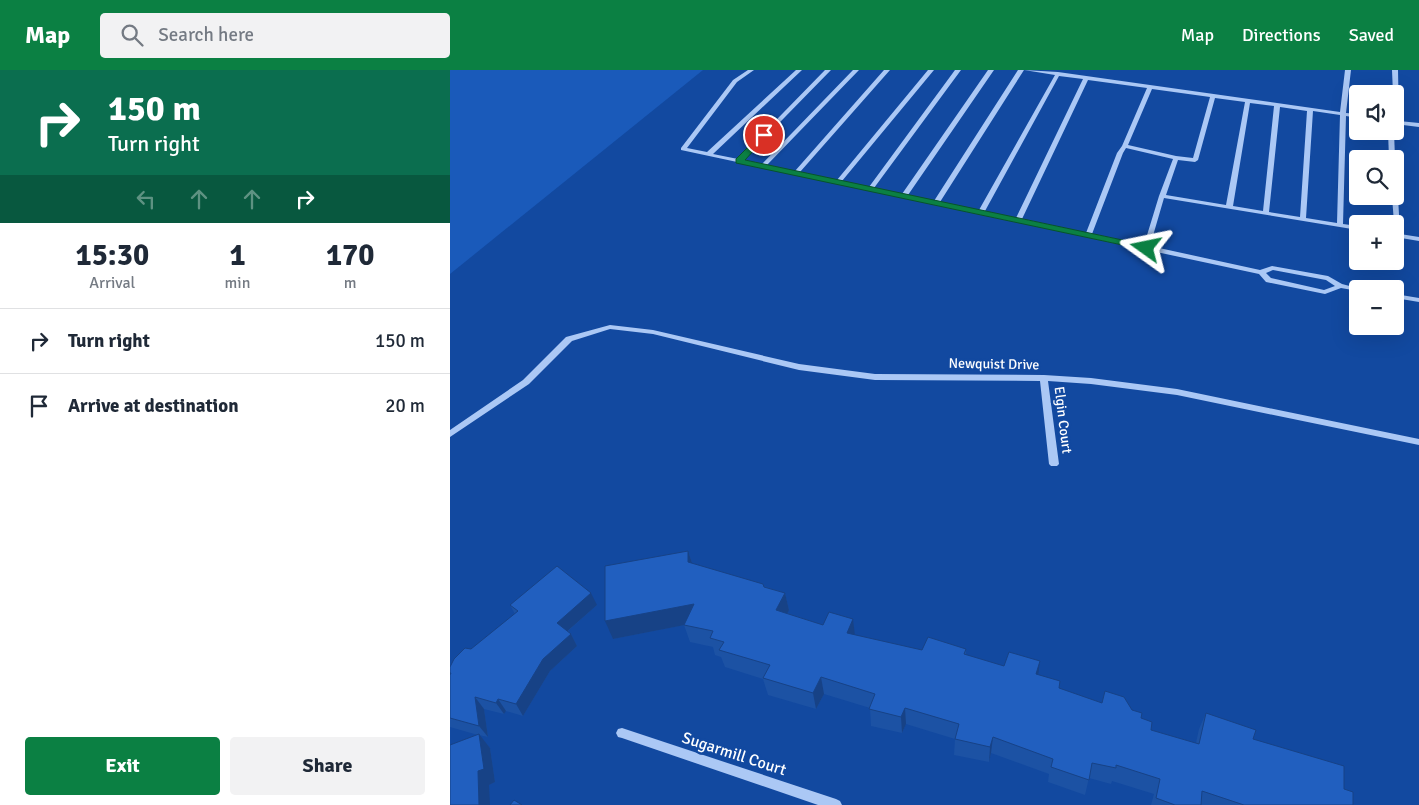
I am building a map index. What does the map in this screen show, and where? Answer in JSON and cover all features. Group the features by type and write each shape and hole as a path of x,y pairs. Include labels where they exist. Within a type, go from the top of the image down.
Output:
{"street":[{"path":"750,70 735,81 684,149 1261,272 1272,268 1328,278 1340,286 1349,288"},
{"path":"739,161 828,70"},
{"path":"796,173 887,70"},
{"path":"838,182 931,70"},
{"path":"870,188 958,70"},
{"path":"904,196 991,70"},
{"path":"936,202 1021,70"},
{"path":"1027,70 1349,115"},
{"path":"1395,70 1395,85"},
{"path":"981,212 1058,74"},
{"path":"1018,220 1086,78"},
{"path":"1150,87 1125,146 1176,158 1195,160 1213,96"},
{"path":"1229,207 1248,101"},
{"path":"1266,213 1276,105"},
{"path":"1303,220 1310,110"},
{"path":"1340,225 1342,114"},
{"path":"1404,123 1419,125"},
{"path":"1146,248 1176,158"},
{"path":"1162,196 1349,226"},
{"path":"1404,236 1419,238"},
{"path":"1261,272 1269,280 1325,292 1340,286"},
{"path":"1404,298 1419,300"},
{"name":"Newquist Drive","path":"450,434 526,382 569,339 610,327 653,332 799,367 876,377 1044,378 1091,381 1177,392 1419,442"},
{"name":"Elgin Court","path":"1044,378 1054,464"},
{"name":"Sugarmill Court","path":"622,733 836,805"}],"lane":[{"path":"709,154 799,70"},
{"path":"763,166 856,70"},
{"path":"1342,114 1348,70"},
{"path":"1088,235 1120,153 1125,146"}],"shaded area":[{"path":"450,70 703,70 450,274"}],"building":[{"path":"688,551 688,562 763,584 764,587 785,593 776,610 823,625 829,612 853,619 847,633 922,650 928,637 966,649 964,654 1004,666 1009,652 1040,661 1036,674 1060,681 1059,688 1102,703 1105,691 1124,697 1132,710 1142,713 1141,718 1152,722 1151,730 1199,744 1206,713 1256,730 1253,739 1344,766 1344,789 1353,792 1353,805 1244,805 1202,791 1201,805 1175,805 1156,798 1160,779 1116,765 1116,768 1092,763 1089,780 1051,767 1053,759 993,737 990,747 955,739 959,724 905,708 901,717 869,709 875,694 821,677 813,693 763,678 770,665 719,650 724,642 710,638 713,631 684,625 694,604 605,621 605,566"},
{"path":"557,566 591,593 557,623 571,634 543,659 516,704 498,699 496,703 475,697 479,726 450,718 450,667 454,659 465,648 471,649 518,611 510,605"},
{"path":"479,734 484,769 478,771 479,805 450,805 450,745"},
{"path":"514,800 522,805 510,805"}],"route":[{"path":"764,135 739,161 1146,248"}]}
